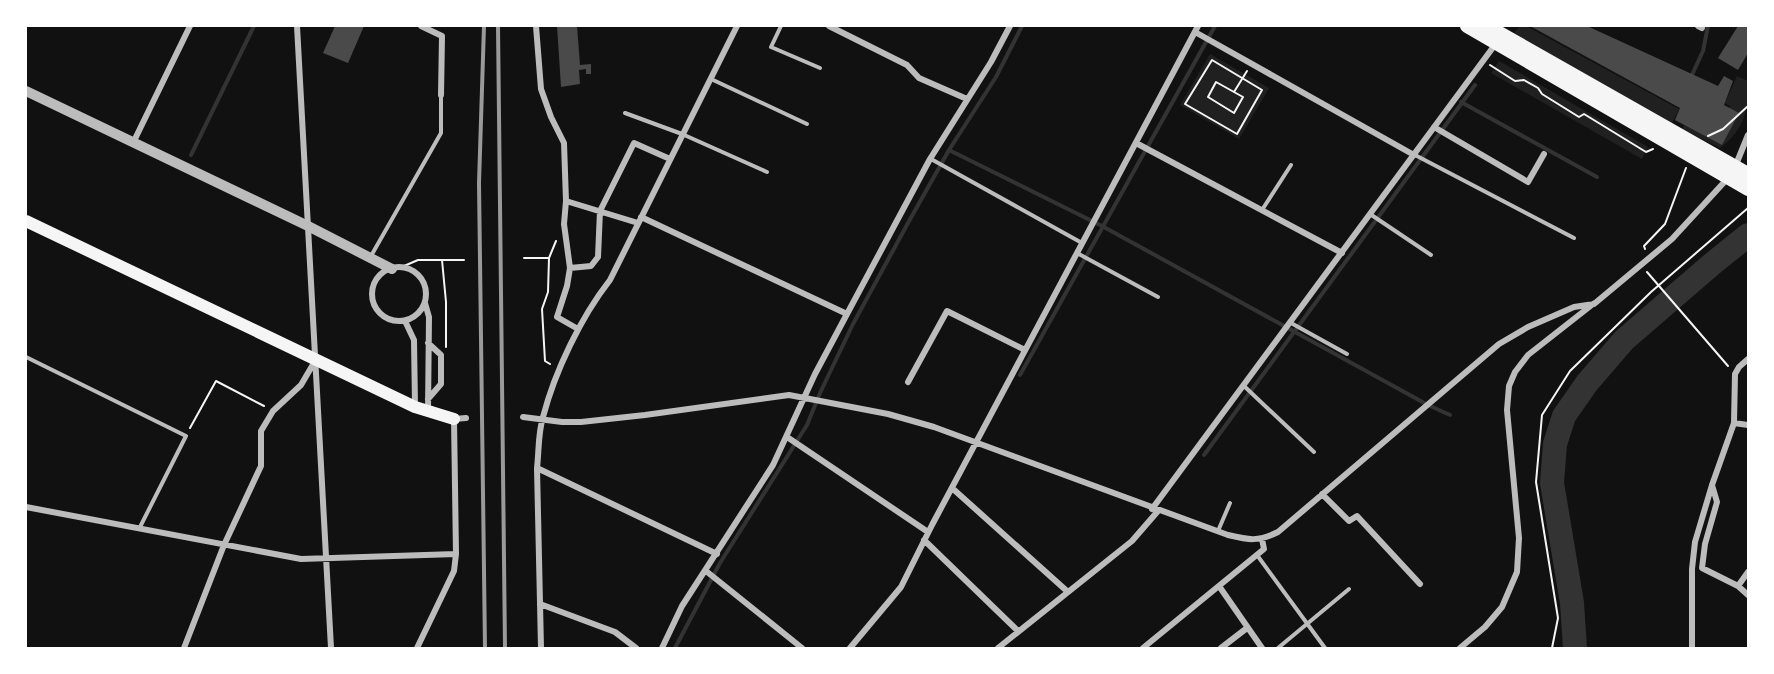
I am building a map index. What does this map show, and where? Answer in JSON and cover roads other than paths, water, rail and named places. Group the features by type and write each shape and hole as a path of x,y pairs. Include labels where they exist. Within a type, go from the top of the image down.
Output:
{"main road":[{"path":"1467,26 1503,34 1662,137 1732,172"},
{"path":"1487,26 1732,172 1746,183"},
{"path":"26,221 415,407 428,405 460,418"}],"street":[{"path":"133,143 190,26"},
{"path":"297,26 331,648"},
{"path":"421,26 442,36 441,95"},
{"path":"536,26 541,88 551,117 564,143 567,201 564,228 570,268 557,317 578,328"},
{"path":"541,648 537,468 542,419 578,328 610,280 737,26"},
{"path":"829,26 907,64 919,78 967,99"},
{"path":"662,648 682,606 773,465 815,374 930,159 1010,26"},
{"path":"850,648 901,587 928,532 1198,26"},
{"path":"1195,32 1414,155"},
{"path":"998,648 1132,541 1503,34"},
{"path":"26,92 308,226 370,258 397,268 414,271 425,285 425,303 429,317 428,405"},
{"path":"1434,127 1528,182 1544,154"},
{"path":"1460,648 1485,627 1502,607 1517,572 1519,538 1507,410 1509,386 1515,372 1528,355 1646,262 1686,225 1732,172 1749,135"},
{"path":"570,268 591,266 598,257 600,211 634,143 670,159"},
{"path":"1136,143 1342,253"},
{"path":"567,201 639,220 847,314"},
{"path":"397,268 380,276 375,283 373,299 381,314 397,321 405,321 413,318 425,303"},
{"path":"523,417 581,422 768,397 789,395 806,397 888,414 934,427 1218,532 1250,540 1262,539 1278,532 1499,344 1528,327 1566,310 1594,304"},
{"path":"908,382 947,311 1025,350"},
{"path":"405,321 414,340 415,407"},
{"path":"428,343 441,355 441,384 428,405"},
{"path":"1692,648 1692,569 1695,542 1734,423 1735,374 1738,367 1749,359"},
{"path":"186,648 224,545 261,466 261,431 273,411 301,385 315,361"},
{"path":"417,648 454,570 460,418"},
{"path":"1734,423 1749,425"},
{"path":"787,437 928,532"},
{"path":"537,468 717,554"},
{"path":"1712,485 1717,502 1705,543 1702,568 1738,586 1749,595"},
{"path":"952,488 1068,592"},
{"path":"1322,494 1349,521 1357,516 1420,584"},
{"path":"26,507 301,559 456,554"},
{"path":"1143,648 1264,549 1262,539"},
{"path":"924,540 1018,631"},
{"path":"706,571 801,648"},
{"path":"1738,586 1749,572"},
{"path":"1219,586 1262,648"},
{"path":"540,604 615,632 636,648"},
{"path":"1221,648 1247,628"}],"lane":[{"path":"781,26 771,47 820,68"},
{"path":"710,79 807,124"},
{"path":"370,258 441,133 441,95"},
{"path":"625,113 682,134 767,172"},
{"path":"1414,155 1574,238"},
{"path":"930,159 1082,243"},
{"path":"1262,210 1291,165"},
{"path":"1370,214 1431,255"},
{"path":"1077,253 1158,297"},
{"path":"1291,323 1347,354"},
{"path":"26,357 186,436 139,529"},
{"path":"1244,386 1314,452"},
{"path":"1218,532 1230,503"},
{"path":"1257,555 1324,648"},
{"path":"1278,648 1349,590"}],"waterway":[{"path":"191,155 254,26"},
{"path":"675,648 720,563 807,425 853,324 949,150 996,77 1022,26"},
{"path":"1020,375 1215,26"},
{"path":"1691,77 1703,51 1708,26"},
{"path":"1204,455 1475,85"},
{"path":"1461,102 1597,177"},
{"path":"949,150 1102,226 1450,415"},
{"path":"1575,648 1572,603 1552,483 1555,444 1564,416 1587,383 1624,340 1748,235"}],"railway":[{"path":"484,26 479,183 485,648"},
{"path":"498,26 505,648"}]}
